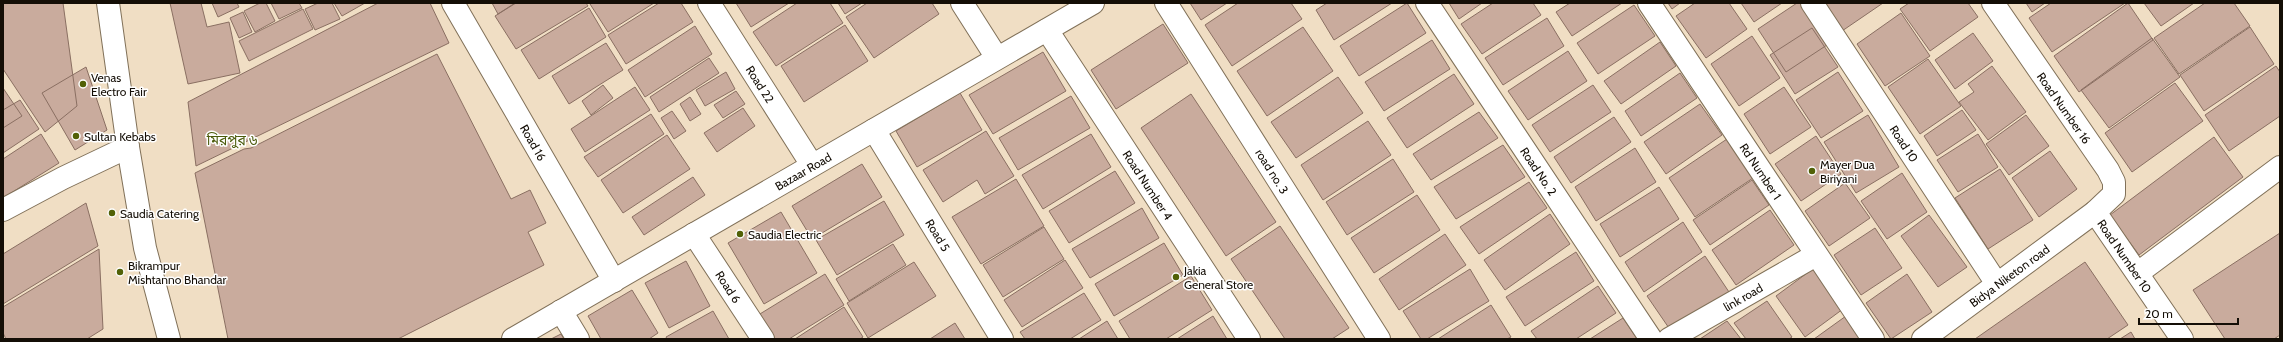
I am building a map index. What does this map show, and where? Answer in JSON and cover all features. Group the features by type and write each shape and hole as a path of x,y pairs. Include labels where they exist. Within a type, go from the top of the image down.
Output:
{"street":[{"path":"108,3 128,147 145,248 168,339"},
{"name":"Road 16","path":"453,3 614,281"},
{"name":"Road 22","path":"709,3 812,165"},
{"path":"962,3 996,58"},
{"name":"Bazaar Road","path":"512,339 1093,3"},
{"name":"road no. 3","path":"1166,3 1380,339"},
{"name":"Road No. 2","path":"1427,3 1651,339"},
{"name":"Rd Number 1","path":"1649,3 1873,339"},
{"name":"Road 10","path":"1812,3 1997,284"},
{"name":"Road Number 16","path":"1993,3 2114,182 2114,194 2095,212"},
{"name":"Road Number 4","path":"1047,30 1248,339"},
{"name":"Road 5","path":"874,130 1002,339"},
{"path":"3,210 63,178 128,147"},
{"path":"2138,273 2280,167"},
{"name":"Bidya Niketon road","path":"1923,339 2095,212"},
{"name":"Road Number 10","path":"2095,212 2182,339"},
{"name":"Road 6","path":"694,234 763,339"},
{"name":"link road","path":"1669,339 1816,255"},
{"path":"561,311 578,339"}],"building":[{"path":"3,3 63,3 77,106 45,132 3,69"},
{"path":"170,3 201,3 207,27 229,22 240,73 188,84"},
{"path":"212,3 237,3 239,7 218,17"},
{"path":"260,3 266,3 275,21 255,32 244,11"},
{"path":"271,3 299,3 302,8 279,19"},
{"path":"318,3 332,3 340,19 315,30 305,9"},
{"path":"334,3 365,3 342,16"},
{"path":"378,3 430,3 449,43 196,166 188,102"},
{"path":"492,3 515,3 498,14"},
{"path":"516,3 586,3 588,6 516,49 495,16"},
{"path":"654,3 608,32 590,4"},
{"path":"659,3 681,3 693,22 626,64 608,35"},
{"path":"736,3 789,3 751,27"},
{"path":"797,3 830,3 843,23 776,66 753,32"},
{"path":"838,3 862,3 845,14"},
{"path":"867,3 932,3 939,14 874,58 846,17"},
{"path":"1190,3 1227,3 1201,20"},
{"path":"1238,3 1291,3 1302,19 1232,66 1205,25"},
{"path":"1327,3 1392,3 1334,40 1316,10"},
{"path":"1407,3 1426,33 1359,76 1340,46"},
{"path":"1449,3 1482,3 1459,19"},
{"path":"1493,3 1533,3 1541,15 1482,54 1461,24"},
{"path":"1570,3 1622,3 1572,36 1556,12"},
{"path":"1668,3 1680,3 1672,9"},
{"path":"1695,3 1729,3 1747,29 1706,58 1676,16"},
{"path":"1741,3 1782,3 1754,22"},
{"path":"1797,3 1804,3 1830,43 1786,72 1758,29"},
{"path":"1823,3 1883,3 1842,31"},
{"path":"1909,3 1968,3 1978,17 1930,51 1900,9"},
{"path":"2026,3 2045,3 2032,12"},
{"path":"2051,3 2125,3 2052,52 2029,18"},
{"path":"2128,3 2153,40 2079,92 2054,56"},
{"path":"2144,3 2194,3 2161,26"},
{"path":"2205,3 2234,3 2250,26 2179,74 2154,38"},
{"path":"1634,5 1655,36 1598,74 1577,43"},
{"path":"589,8 606,37 539,79 521,50"},
{"path":"303,9 313,29 249,61 239,41"},
{"path":"243,12 252,32 239,38 230,18"},
{"path":"1901,13 1930,56 1885,86 1857,44"},
{"path":"1547,18 1564,46 1503,85 1485,58"},
{"path":"1163,24 1188,63 1116,109 1091,70"},
{"path":"845,25 868,61 804,102 781,66"},
{"path":"695,26 712,54 645,97 628,70"},
{"path":"1303,27 1333,71 1267,116 1237,71"},
{"path":"2250,27 2274,64 2204,111 2180,75"},
{"path":"1812,28 1838,67 1795,94 1770,55"},
{"path":"1973,33 1993,61 1955,89 1935,60"},
{"path":"1752,36 1780,78 1739,106 1711,64"},
{"path":"2152,38 2180,77 2109,128 2081,90"},
{"path":"1432,40 1450,69 1384,111 1365,82"},
{"path":"1660,42 1676,66 1621,104 1604,81"},
{"path":"606,43 623,70 569,104 552,76"},
{"path":"1568,51 1587,81 1528,120 1508,91"},
{"path":"1043,52 1066,91 993,134 969,95"},
{"path":"437,54 511,199 530,190 546,223 528,232 544,265 398,339 228,339 195,173 244,149 251,148"},
{"path":"709,58 719,73 659,112 650,97"},
{"path":"1928,59 1961,106 1920,134 1888,87"},
{"path":"1992,66 2026,112 1988,140 1959,102 1974,92 1968,84"},
{"path":"2276,66 2280,72 2280,116 2229,151 2205,115"},
{"path":"86,67 107,130 75,150 42,93"},
{"path":"726,72 735,89 705,106 696,90"},
{"path":"1838,72 1863,111 1821,138 1796,100"},
{"path":"1680,73 1697,98 1641,136 1625,111"},
{"path":"1454,74 1474,104 1407,148 1387,118"},
{"path":"1338,77 1363,113 1296,158 1271,122"},
{"path":"2175,83 2203,121 2132,172 2105,133"},
{"path":"603,85 613,98 591,115 582,101"},
{"path":"1593,85 1611,112 1550,152 1532,125"},
{"path":"635,87 650,110 585,152 571,129"},
{"path":"1784,87 1811,127 1770,154 1744,114"},
{"path":"3,88 22,116 3,128"},
{"path":"736,91 745,104 723,118 714,105"},
{"path":"960,93 982,130 917,167 896,131"},
{"path":"1191,94 1276,222 1226,256 1141,128"},
{"path":"1071,96 1090,128 1018,170 999,138"},
{"path":"690,97 701,114 690,121 680,104"},
{"path":"20,100 39,129 3,153 3,110"},
{"path":"1700,104 1722,135 1666,174 1644,142"},
{"path":"743,108 755,126 717,152 704,133"},
{"path":"1962,110 1976,130 1937,156 1924,136"},
{"path":"672,111 686,131 674,139 661,118"},
{"path":"1479,112 1498,138 1431,180 1413,154"},
{"path":"651,114 664,134 598,177 584,157"},
{"path":"1868,115 1899,167 1856,193 1824,142"},
{"path":"2026,115 2049,146 2009,175 1986,144"},
{"path":"1614,117 1631,142 1571,183 1554,157"},
{"path":"1368,121 1391,155 1323,200 1301,165"},
{"path":"986,131 1014,176 985,194 977,180 943,202 923,170"},
{"path":"41,134 59,163 3,198 3,159"},
{"path":"1091,134 1111,167 1043,209 1022,175"},
{"path":"1978,134 1998,167 1958,192 1937,160"},
{"path":"667,135 690,169 623,213 601,180"},
{"path":"1816,136 1841,174 1801,201 1775,164"},
{"path":"2214,137 2243,177 2139,255 2110,215"},
{"path":"1727,139 1753,178 1695,217 1669,178"},
{"path":"1503,145 1525,177 1456,219 1434,187"},
{"path":"1635,148 1656,182 1596,221 1575,187"},
{"path":"2050,151 2077,189 2039,217 2012,178"},
{"path":"1393,159 1414,192 1347,235 1326,202"},
{"path":"862,164 882,197 812,239 792,206"},
{"path":"2000,169 2033,220 1988,249 1955,198"},
{"path":"1115,171 1135,203 1069,243 1049,211"},
{"path":"1902,173 1927,212 1887,239 1861,201"},
{"path":"693,177 705,195 644,235 632,217"},
{"path":"1016,179 1044,226 981,264 952,217"},
{"path":"1752,180 1769,205 1710,245 1693,220"},
{"path":"1529,182 1547,208 1479,254 1460,227"},
{"path":"1845,183 1870,218 1829,246 1805,211"},
{"path":"1659,187 1679,219 1620,257 1600,224"},
{"path":"1417,195 1440,230 1374,273 1351,238"},
{"path":"884,201 904,235 837,275 816,240"},
{"path":"86,203 98,246 3,304 3,254"},
{"path":"1142,208 1159,238 1090,278 1072,249"},
{"path":"1770,210 1794,245 1736,285 1712,250"},
{"path":"781,212 817,273 764,304 728,243"},
{"path":"1550,214 1570,244 1505,290 1484,260"},
{"path":"1929,215 1967,267 1938,287 1901,236"},
{"path":"1683,222 1702,252 1644,292 1625,262"},
{"path":"1280,226 1349,328 1332,339 1285,339 1231,259"},
{"path":"1044,227 1064,259 1003,297 983,265"},
{"path":"1875,228 1902,268 1861,295 1834,255"},
{"path":"2280,233 2280,335 2274,339 2225,339 2193,290"},
{"path":"1445,234 1466,265 1399,310 1379,279"},
{"path":"1164,243 1183,275 1114,316 1095,284"},
{"path":"893,244 906,265 849,301 836,279"},
{"path":"99,249 103,329 87,339 6,339 3,333 3,307"},
{"path":"1576,252 1594,281 1525,326 1506,297"},
{"path":"1705,256 1729,292 1671,331 1647,296"},
{"path":"1065,260 1083,288 1022,327 1004,300"},
{"path":"686,261 710,306 669,328 645,283"},
{"path":"914,262 936,296 868,338 847,303"},
{"path":"2085,262 2128,325 2107,339 1975,339"},
{"path":"1814,268 1843,309 1805,337 1776,296"},
{"path":"1470,269 1489,301 1427,339 1421,339 1403,311"},
{"path":"825,274 844,305 789,339 774,339 755,317"},
{"path":"1907,274 1932,312 1891,339 1866,303"},
{"path":"1191,276 1212,310 1166,339 1130,339 1119,321"},
{"path":"1598,286 1616,313 1576,339 1537,339 1531,331"},
{"path":"632,290 658,333 649,339 601,339 588,316"},
{"path":"1084,293 1101,320 1070,339 1025,339 1020,332"},
{"path":"1767,301 1792,337 1789,339 1746,339 1734,323"},
{"path":"1491,305 1511,337 1507,339 1438,339"},
{"path":"844,307 863,337 860,339 795,339"},
{"path":"713,311 729,339 667,339 666,337"},
{"path":"1213,316 1227,339 1177,339"},
{"path":"1846,316 1862,339 1814,339"},
{"path":"1623,318 1637,339 1590,339"},
{"path":"1107,321 1118,339 1079,339"},
{"path":"1727,321 1741,339 1700,339"},
{"path":"955,323 965,339 930,339"},
{"path":"2131,332 2135,339 2120,339"},
{"path":"561,334 564,339 551,339"}],"place":[{"name":"Venas Electro Fair","path":"83,84"},
{"name":"Sultan Kebabs","path":"76,136"},
{"name":"Mayer Dua Biriyani","path":"1812,171"},
{"name":"Saudia Catering","path":"112,213"},
{"name":"Saudia Electric","path":"740,234"},
{"name":"Bikrampur Mishtanno Bhandar","path":"120,272"},
{"name":"Jakia General Store","path":"1176,277"}],"district":[{"name":"মিরপুর ৬","path":"232,140"}]}
